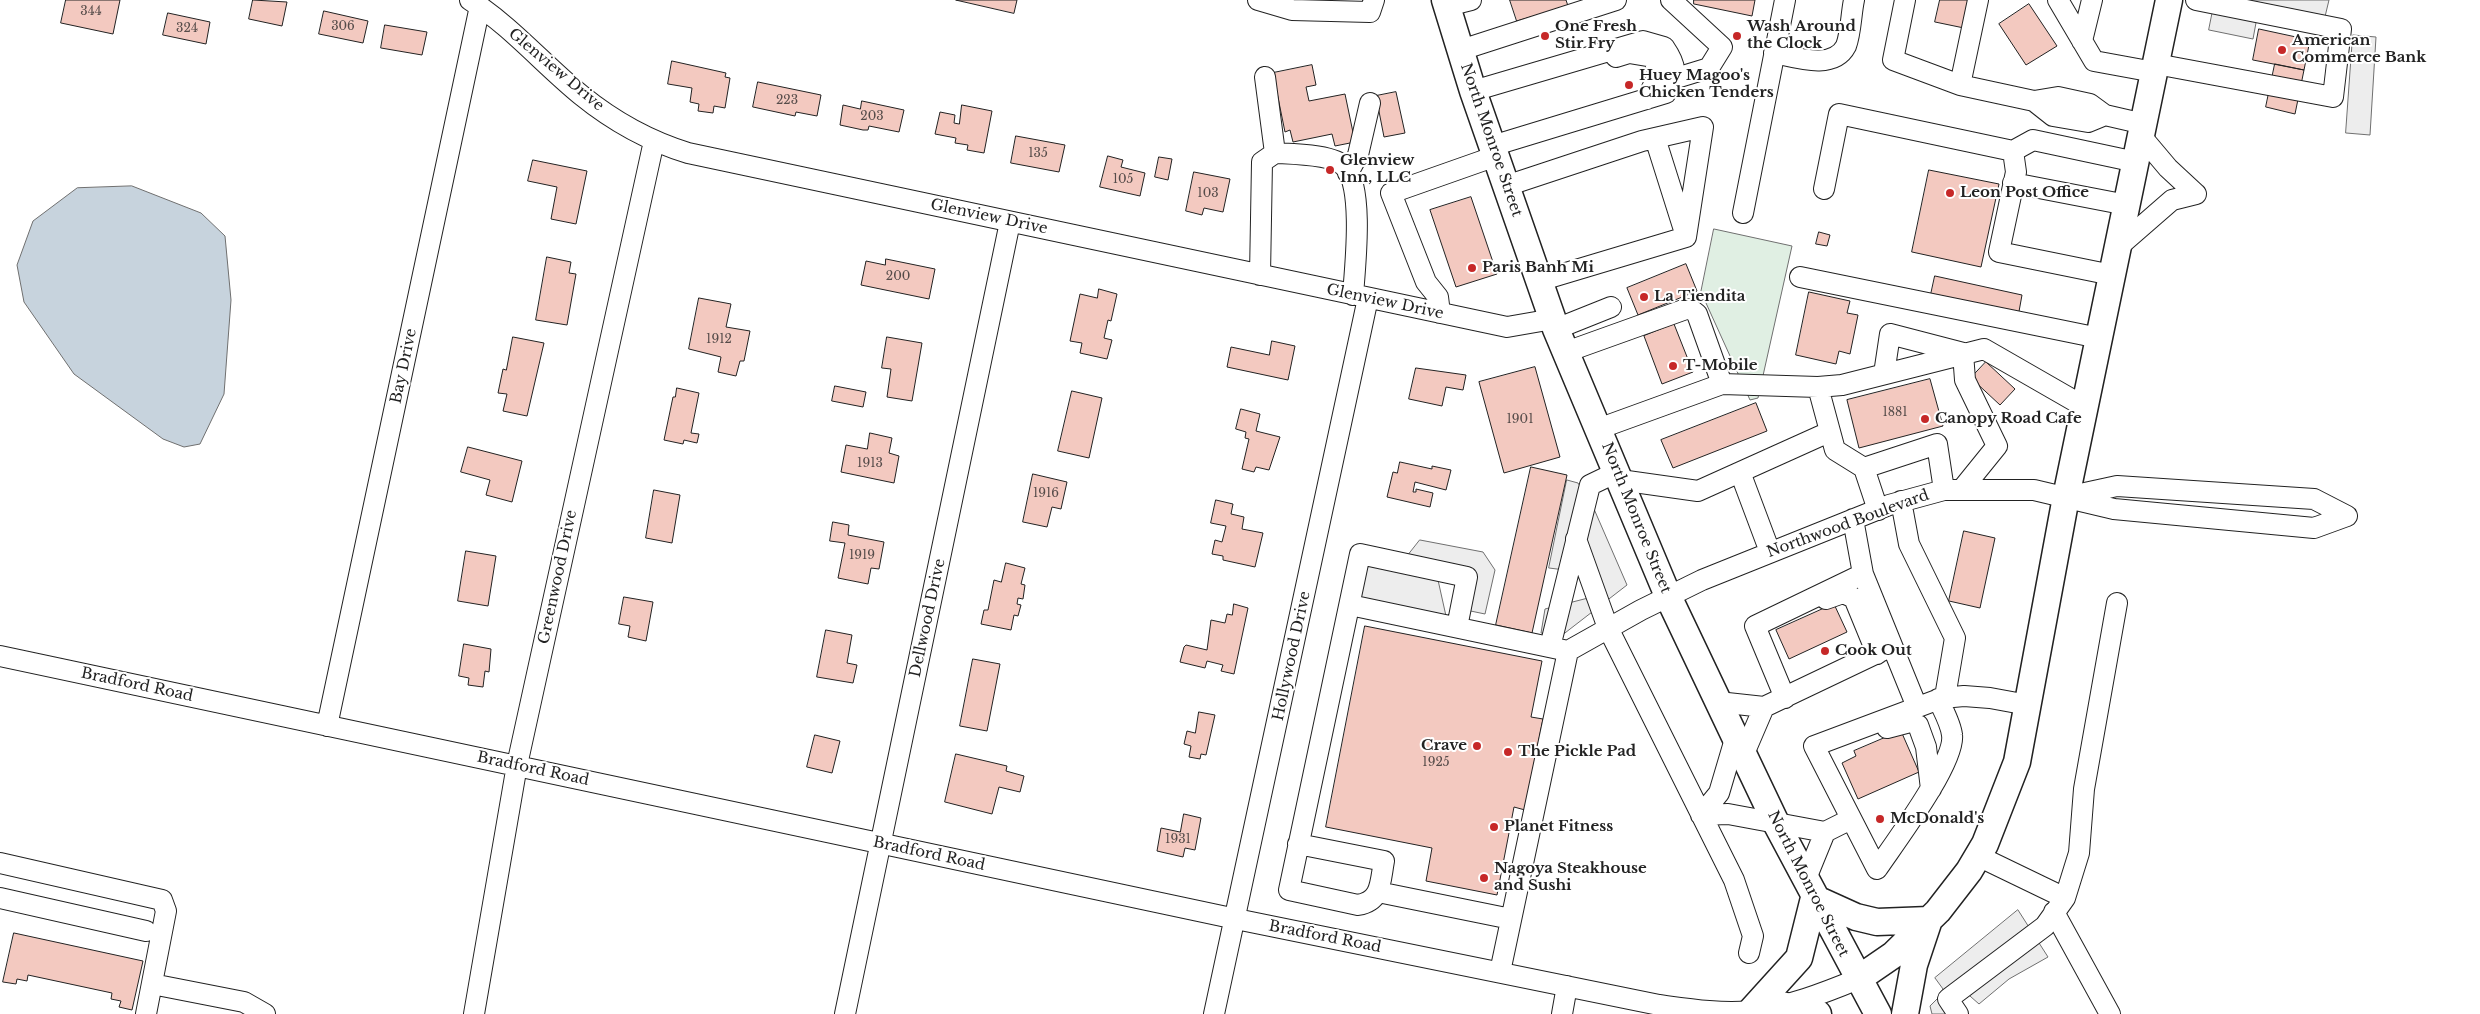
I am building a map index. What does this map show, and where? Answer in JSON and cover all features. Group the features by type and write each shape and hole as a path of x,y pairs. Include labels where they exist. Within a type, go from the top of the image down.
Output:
{"main road":[{"path":"1858,979 1893,955 1938,912 1978,856 2001,808 2017,762 2066,497 2169,0"},
{"name":"North Monroe Street","path":"1455,2 1460,50 1558,334 1668,596 1739,748 1810,890 1878,1014"},
{"path":"1739,1012 1799,958 1810,890 1856,917 1877,922 1929,920"},
{"path":"1906,1014 1914,965 1929,920"},
{"path":"1781,1004 1818,1014"}],"street":[{"path":"1258,0 1292,10 1370,12 1374,0"},
{"path":"1460,50 1616,0"},
{"path":"1671,0 1722,47 1709,68 1673,79"},
{"path":"1743,213 1785,0"},
{"path":"1774,53 1812,61 1833,58 1845,46 1854,0"},
{"path":"1905,0 1893,60 1960,85 2034,101 2058,96 2090,104 2105,115 2142,130 2168,168 2196,194 2172,200 2118,247"},
{"path":"1960,85 1978,0"},
{"path":"2058,0 2094,61 2210,74 2333,97 2342,29 2196,0"},
{"path":"2082,41 2092,0"},
{"name":"Glenview Drive","path":"475,3 581,95 622,124 654,141 688,153 1507,328 1558,334"},
{"name":"Bay Drive","path":"327,726 475,3"},
{"path":"1440,313 1438,297 1426,282 1391,193 1494,151 1666,93 1673,79 1675,63 1664,47 1643,41 1473,91"},
{"path":"1536,72 1554,73 1630,53 1653,57 1659,73 1647,99"},
{"path":"1265,77 1274,153"},
{"path":"1348,174 1358,155 1370,103"},
{"path":"1824,189 1839,114 2013,152 2033,140 2136,162"},
{"path":"1506,186 1655,138 1703,127 1686,237"},
{"path":"1655,138 1686,237"},
{"name":"Greenwood Drive","path":"474,1014 517,765 654,141"},
{"path":"2013,152 2016,172 1999,252 2112,275"},
{"path":"1260,275 1262,162 1274,153 1333,159 1345,167 1348,174"},
{"name":"Hollywood Drive","path":"1214,1014 1236,919 1360,296 1358,240 1352,182 1348,174"},
{"path":"2013,183 2127,206"},
{"name":"Dellwood Drive","path":"845,1014 1010,222"},
{"path":"1539,281 1686,237"},
{"path":"1800,277 2099,338"},
{"path":"1558,334 1611,307"},
{"path":"1558,334 1686,309 1692,310 1697,314 1722,384"},
{"path":"1884,374 1890,334 1963,353"},
{"path":"1598,429 1722,384 1818,388 1842,386 1984,349 2085,407"},
{"path":"1864,468 1937,444 1953,489 1997,446 1965,380 1963,353"},
{"path":"1818,388 1835,450 1864,468 1878,510"},
{"path":"1500,972 1559,649 1576,539 1590,485 1619,476 1698,491 1829,432"},
{"path":"1740,472 1770,552"},
{"name":"Northwood Boulevard","path":"1559,649 1608,628 1668,596 1770,552 1901,502 1953,489 2034,490 2114,509 2314,528 2347,516 2314,499 2117,486 2066,497"},
{"path":"1901,502 1909,544 1955,638 1942,698 1952,736 1951,748 1930,781 1898,839 1877,869 1817,752 1913,714 1942,698 1990,698 2028,705"},
{"path":"1853,520 1862,574 1884,650"},
{"path":"1576,539 1608,628 1734,880 1753,936 1748,953"},
{"path":"1298,844 1384,861 1377,896 1369,903 1358,906 1289,890 1298,844 1350,605 1360,554 1467,577 1457,627"},
{"path":"1785,698 1755,626 1862,574"},
{"path":"1757,631 1843,593 1849,595 1857,603 1884,650 1918,725 1926,747 1930,781"},
{"path":"1958,1014 1948,999 2045,926 2060,905 2080,853 2084,789 2117,603"},
{"path":"1350,605 1559,649"},
{"path":"1701,815 1719,794 1739,748 1764,708 1884,650"},
{"name":"Bradford Road","path":"0,656 1236,919 1659,1005 1708,1012 1739,1012 1815,997 1858,979"},
{"path":"1718,702 1764,708"},
{"path":"1701,815 1728,814 1825,832 1851,819"},
{"path":"1810,890 1825,832"},
{"path":"1978,856 2060,905 2110,1014"},
{"path":"0,863 162,900 166,911 146,1014"},
{"path":"1378,892 1511,919"},
{"path":"0,898 146,931"},
{"path":"152,984 244,1002 265,1014"},
{"path":"1562,1014 1568,986"}],"green space":[{"path":"1714,229 1792,246 1758,398 1750,400 1701,292"}],"shaded area":[{"path":"2215,0 2329,0 2323,25 2258,12 2253,39 2209,30"},
{"path":"2353,35 2376,37 2370,135 2346,133"},
{"path":"132,186 201,213 225,236 231,300 224,394 200,444 184,447 163,439 74,374 24,302 17,265 33,221 77,188"},
{"path":"1567,480 1578,483 1594,509 1627,585 1561,636 1541,633 1545,609 1596,596 1588,573 1549,568"},
{"path":"1420,540 1483,552 1495,570 1485,614 1461,609 1467,577 1436,571 1448,625 1350,605 1360,554 1401,563"},
{"path":"2018,910 2048,957 2009,979 1979,1004 1962,989 1958,1014 1932,1014 1930,1006 1941,995 1943,989 1935,978"}],"building":[{"path":"66,0 120,0 113,34 61,23"},
{"path":"253,0 287,2 282,26 249,19"},
{"path":"956,0 1017,0 1014,13"},
{"path":"1510,0 1566,0 1568,6 1517,21"},
{"path":"1694,0 1755,0 1752,16 1694,4"},
{"path":"1940,0 1970,0 1964,28 1935,22"},
{"path":"2029,4 2057,46 2026,65 1999,24"},
{"path":"324,11 368,21 363,43 319,34"},
{"path":"168,13 210,22 206,44 163,35"},
{"path":"385,25 427,32 422,55 381,48"},
{"name":"American Commerce Bank","path":"2259,29 2310,40 2304,70 2253,60"},
{"path":"672,61 726,73 725,77 730,78 725,108 714,106 713,113 698,111 699,104 690,102 692,88 668,84"},
{"path":"2275,64 2304,70 2295,114 2266,107"},
{"path":"1312,65 1316,85 1306,87 1309,101 1345,94 1355,142 1335,146 1332,134 1293,142 1290,130 1285,132 1273,73"},
{"path":"758,82 821,95 817,116 796,112 795,116 753,107"},
{"path":"1396,92 1405,133 1384,137 1376,96"},
{"path":"862,101 904,110 899,132 869,126 868,130 863,130 840,125 843,105 860,109"},
{"path":"962,105 992,111 984,153 967,150 968,145 955,143 956,138 935,134 940,112 955,115 954,123 959,124"},
{"path":"1016,136 1065,145 1059,172 1011,163"},
{"path":"1108,156 1123,160 1121,167 1145,173 1140,196 1100,187"},
{"path":"1159,157 1172,159 1168,180 1155,177"},
{"path":"533,160 587,171 576,224 551,219 557,187 528,181"},
{"path":"1929,170 1999,184 1981,267 1912,252"},
{"path":"1194,172 1230,179 1223,212 1204,208 1202,215 1186,211"},
{"path":"1471,197 1497,274 1456,287 1430,210"},
{"path":"1819,232 1830,235 1827,246 1816,244"},
{"path":"547,257 571,262 569,273 576,274 567,325 536,320"},
{"path":"886,259 935,269 929,299 861,285 866,261 885,265"},
{"path":"1686,264 1697,291 1638,315 1627,288"},
{"path":"1935,276 2022,295 2018,317 1930,299"},
{"path":"1099,289 1117,294 1111,321 1108,320 1104,338 1112,340 1107,359 1080,353 1082,343 1070,341 1080,294 1097,298"},
{"path":"1809,292 1850,301 1847,313 1858,315 1850,354 1839,351 1836,364 1796,355"},
{"path":"699,298 731,304 726,327 750,331 744,361 740,361 736,376 718,372 721,357 689,349"},
{"path":"1674,324 1693,372 1662,384 1644,336"},
{"path":"513,337 544,343 527,416 503,411 507,394 498,393 503,369 506,370"},
{"path":"887,337 922,343 912,401 887,397 891,369 882,368"},
{"path":"1272,341 1295,346 1288,380 1227,367 1231,347 1269,355"},
{"path":"1986,362 2015,389 2000,405 1971,378"},
{"path":"1535,367 1560,457 1504,473 1479,382"},
{"path":"1416,368 1466,375 1463,390 1446,387 1442,406 1409,399"},
{"path":"1930,379 1943,426 1859,448 1847,400"},
{"path":"835,386 866,392 863,407 832,401"},
{"path":"677,388 699,393 691,433 699,434 697,443 684,440 683,444 664,440 673,397 675,397"},
{"path":"1072,391 1102,398 1089,458 1058,451"},
{"path":"1756,403 1767,431 1673,468 1661,440"},
{"path":"1241,409 1260,414 1256,431 1280,437 1269,470 1256,467 1254,472 1242,469 1249,439 1245,438 1246,432 1236,429"},
{"path":"870,433 892,438 889,453 899,456 894,483 841,472 846,445 867,449"},
{"path":"468,447 522,461 512,502 486,495 490,480 461,472"},
{"path":"1400,462 1432,469 1432,466 1451,470 1446,490 1415,482 1413,492 1416,492 1416,489 1433,493 1430,507 1387,497 1393,472 1397,473"},
{"path":"1531,467 1567,475 1532,633 1496,625"},
{"path":"1033,474 1067,482 1061,509 1052,507 1047,527 1023,522"},
{"path":"654,490 680,495 672,543 646,538"},
{"path":"1216,500 1233,504 1231,514 1244,517 1242,529 1263,533 1255,567 1223,560 1223,556 1212,554 1215,540 1222,542 1226,526 1211,523"},
{"path":"833,522 849,525 848,535 884,542 879,569 871,568 868,584 838,578 845,543 830,541"},
{"path":"1964,531 1995,538 1980,608 1949,601"},
{"path":"466,551 496,556 488,606 458,601"},
{"path":"1006,563 1025,568 1021,584 1025,585 1023,599 1018,598 1017,604 1021,605 1018,616 1014,615 1011,630 981,624 984,610 988,610 994,580 1001,582"},
{"path":"624,597 653,602 646,641 628,637 630,626 619,624"},
{"path":"1234,604 1248,608 1234,674 1221,671 1223,665 1207,661 1205,668 1180,662 1186,645 1207,650 1211,620 1225,623 1227,614 1232,615"},
{"path":"1834,604 1847,632 1789,659 1776,630"},
{"path":"1365,626 1542,661 1531,717 1543,719 1525,810 1514,807 1497,895 1426,881 1432,848 1326,827"},
{"path":"826,630 852,635 847,663 857,665 853,683 817,677"},
{"path":"464,644 491,649 489,672 485,671 483,687 468,685 469,678 459,676"},
{"path":"973,659 1000,664 987,731 960,726"},
{"path":"1199,712 1215,715 1206,755 1201,754 1200,759 1189,757 1191,746 1184,744 1187,731 1195,733"},
{"path":"1901,731 1919,772 1858,799 1842,763 1856,756 1854,751"},
{"path":"815,735 840,741 832,773 807,767"},
{"path":"956,754 1007,766 1006,771 1024,776 1020,792 999,787 992,814 945,802"},
{"path":"1184,814 1201,818 1195,850 1185,848 1183,857 1157,851 1161,828 1180,832"},
{"path":"14,933 143,961 132,1010 119,1007 121,1001 111,999 112,993 28,975 27,981 17,979 16,984 3,982"}],"place":[{"name":"One Fresh Stir Fry","path":"1545,36"},
{"name":"Wash Around the Clock","path":"1737,36"},
{"name":"American Commerce Bank","path":"2282,50"},
{"name":"Huey Magoo's Chicken Tenders","path":"1629,85"},
{"name":"Glenview Inn, LLC","path":"1330,170"},
{"name":"Leon Post Office","path":"1950,193"},
{"name":"Paris Banh Mi","path":"1472,268"},
{"name":"La Tiendita","path":"1644,297"},
{"name":"T-Mobile","path":"1673,366"},
{"name":"Canopy Road Cafe","path":"1925,419"},
{"name":"Cook Out","path":"1825,651"},
{"name":"Crave","path":"1477,746"},
{"name":"The Pickle Pad","path":"1508,752"},
{"name":"McDonald's","path":"1880,819"},
{"name":"Planet Fitness","path":"1494,827"},
{"name":"Nagoya Steakhouse and Sushi","path":"1484,878"}]}
